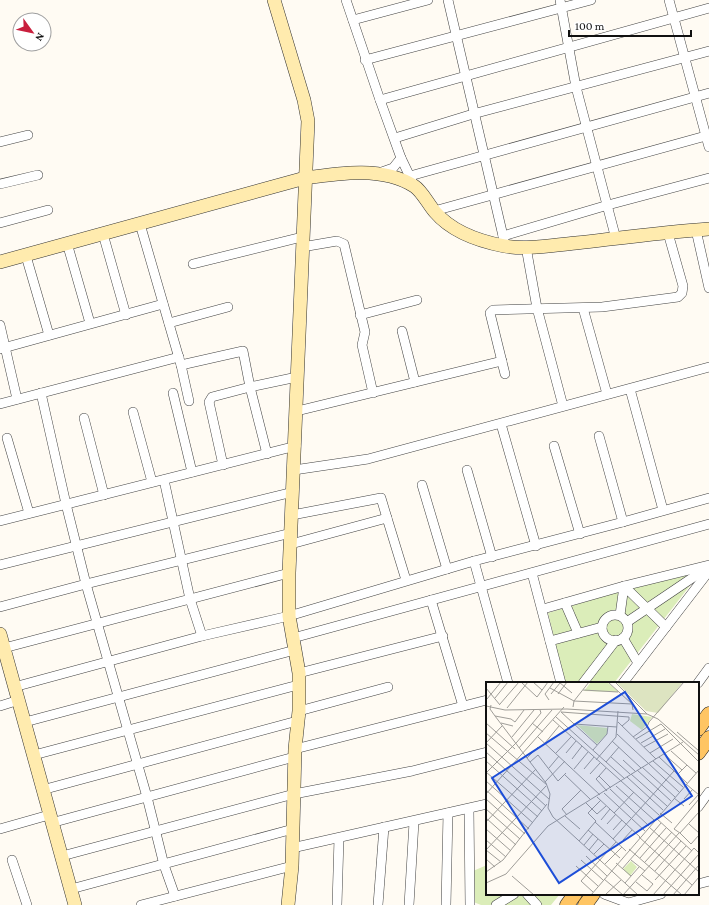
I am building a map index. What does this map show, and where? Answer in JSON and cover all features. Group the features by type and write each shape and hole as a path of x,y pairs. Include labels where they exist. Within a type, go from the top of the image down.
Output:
{"main road":[{"path":"699,728 709,714"},
{"path":"699,752 709,738"},
{"path":"567,905 574,895"},
{"path":"585,905 592,895"}],"street":[{"path":"274,0 304,100 308,121 304,178 296,446 289,573 289,616 299,679 298,716 295,753 292,866 285,904"},
{"path":"346,0 365,60 395,138 401,158 413,181 434,211 455,230 478,239 504,241 526,247 709,229"},
{"path":"353,20 428,0"},
{"path":"448,0 473,114 504,241"},
{"path":"365,60 456,36 561,4 591,0"},
{"path":"670,0 695,97 708,136 709,147"},
{"path":"561,4 576,87 616,238"},
{"path":"380,100 709,8"},
{"path":"395,138 473,114 709,51"},
{"path":"0,262 304,178 332,174 378,174 413,181 484,155 709,93"},
{"path":"0,142 28,135"},
{"path":"434,211 708,136"},
{"path":"378,174 393,168 401,158"},
{"path":"0,184 38,175"},
{"path":"504,241 608,205 709,178"},
{"path":"0,223 48,210"},
{"path":"140,224 180,361 189,401"},
{"path":"696,230 709,288"},
{"path":"505,374 490,314 493,310 583,308 637,303 680,295 683,286 668,233"},
{"path":"103,234 126,314"},
{"path":"193,264 302,242 337,241 344,244 365,332 362,345 373,393"},
{"path":"67,244 90,323"},
{"path":"526,247 537,308 563,406"},
{"path":"26,256 49,335"},
{"path":"360,315 417,300"},
{"path":"3,348 163,304"},
{"path":"169,323 228,307"},
{"path":"583,308 607,394"},
{"path":"0,325 3,348 17,399"},
{"path":"402,331 415,382"},
{"path":"0,404 180,361 243,351 266,454"},
{"path":"297,412 502,361"},
{"path":"294,470 368,459 709,367"},
{"path":"223,465 209,402 212,397 297,377"},
{"path":"630,389 663,510"},
{"path":"41,393 66,504 107,663 119,696 164,864 175,896"},
{"path":"173,393 192,472"},
{"path":"133,412 152,482"},
{"path":"84,418 104,495"},
{"path":"501,424 536,546"},
{"path":"599,436 623,522"},
{"path":"7,438 29,513"},
{"path":"0,520 296,446"},
{"path":"554,446 580,534"},
{"path":"467,470 492,557"},
{"path":"164,480 190,599 202,636"},
{"path":"422,485 447,569"},
{"path":"0,565 76,544 293,492"},
{"path":"292,516 380,498 406,580"},
{"path":"14,687 202,636 289,616 406,580 709,498"},
{"path":"0,607 182,560 291,539 387,518"},
{"path":"25,722 119,696 294,644 431,600 709,524"},
{"path":"474,561 508,682"},
{"path":"543,609 624,586 709,566"},
{"path":"627,622 709,566"},
{"path":"624,682 709,571"},
{"path":"4,648 289,573"},
{"path":"532,573 543,609 561,682"},
{"path":"624,586 666,627"},
{"path":"620,615 624,586"},
{"path":"431,600 463,706"},
{"path":"565,603 578,633"},
{"path":"584,682 619,639 628,632 627,622 620,615"},
{"path":"619,639 610,641 603,634 602,623 609,616 620,615"},
{"path":"550,641 602,627"},
{"path":"0,634 4,648 4,663 19,700 42,790 72,889 75,905"},
{"path":"34,755 443,636"},
{"path":"619,639 638,663"},
{"path":"699,682 709,668"},
{"path":"42,790 137,764 298,716 388,687"},
{"path":"0,706 19,700"},
{"path":"0,829 147,797 295,753 486,700"},
{"path":"62,856 294,794 412,771 486,752"},
{"path":"699,806 709,792"},
{"path":"292,848 384,827 414,822 486,804"},
{"path":"468,809 470,905"},
{"path":"446,905 448,813"},
{"path":"409,905 414,822"},
{"path":"378,905 384,827"},
{"path":"72,889 293,829"},
{"path":"337,905 339,838"},
{"path":"12,860 27,905"},
{"path":"141,905 151,904 175,896 292,866"},
{"path":"699,884 709,882"},
{"path":"496,905 512,895"},
{"path":"528,895 537,905"},
{"path":"607,895 628,903 657,895"},
{"path":"628,903 633,895"}],"green space":[{"path":"696,568 699,574 615,682 565,682 548,613"},
{"path":"486,865 486,895 559,895 551,905 481,905 471,901 473,871"}]}
